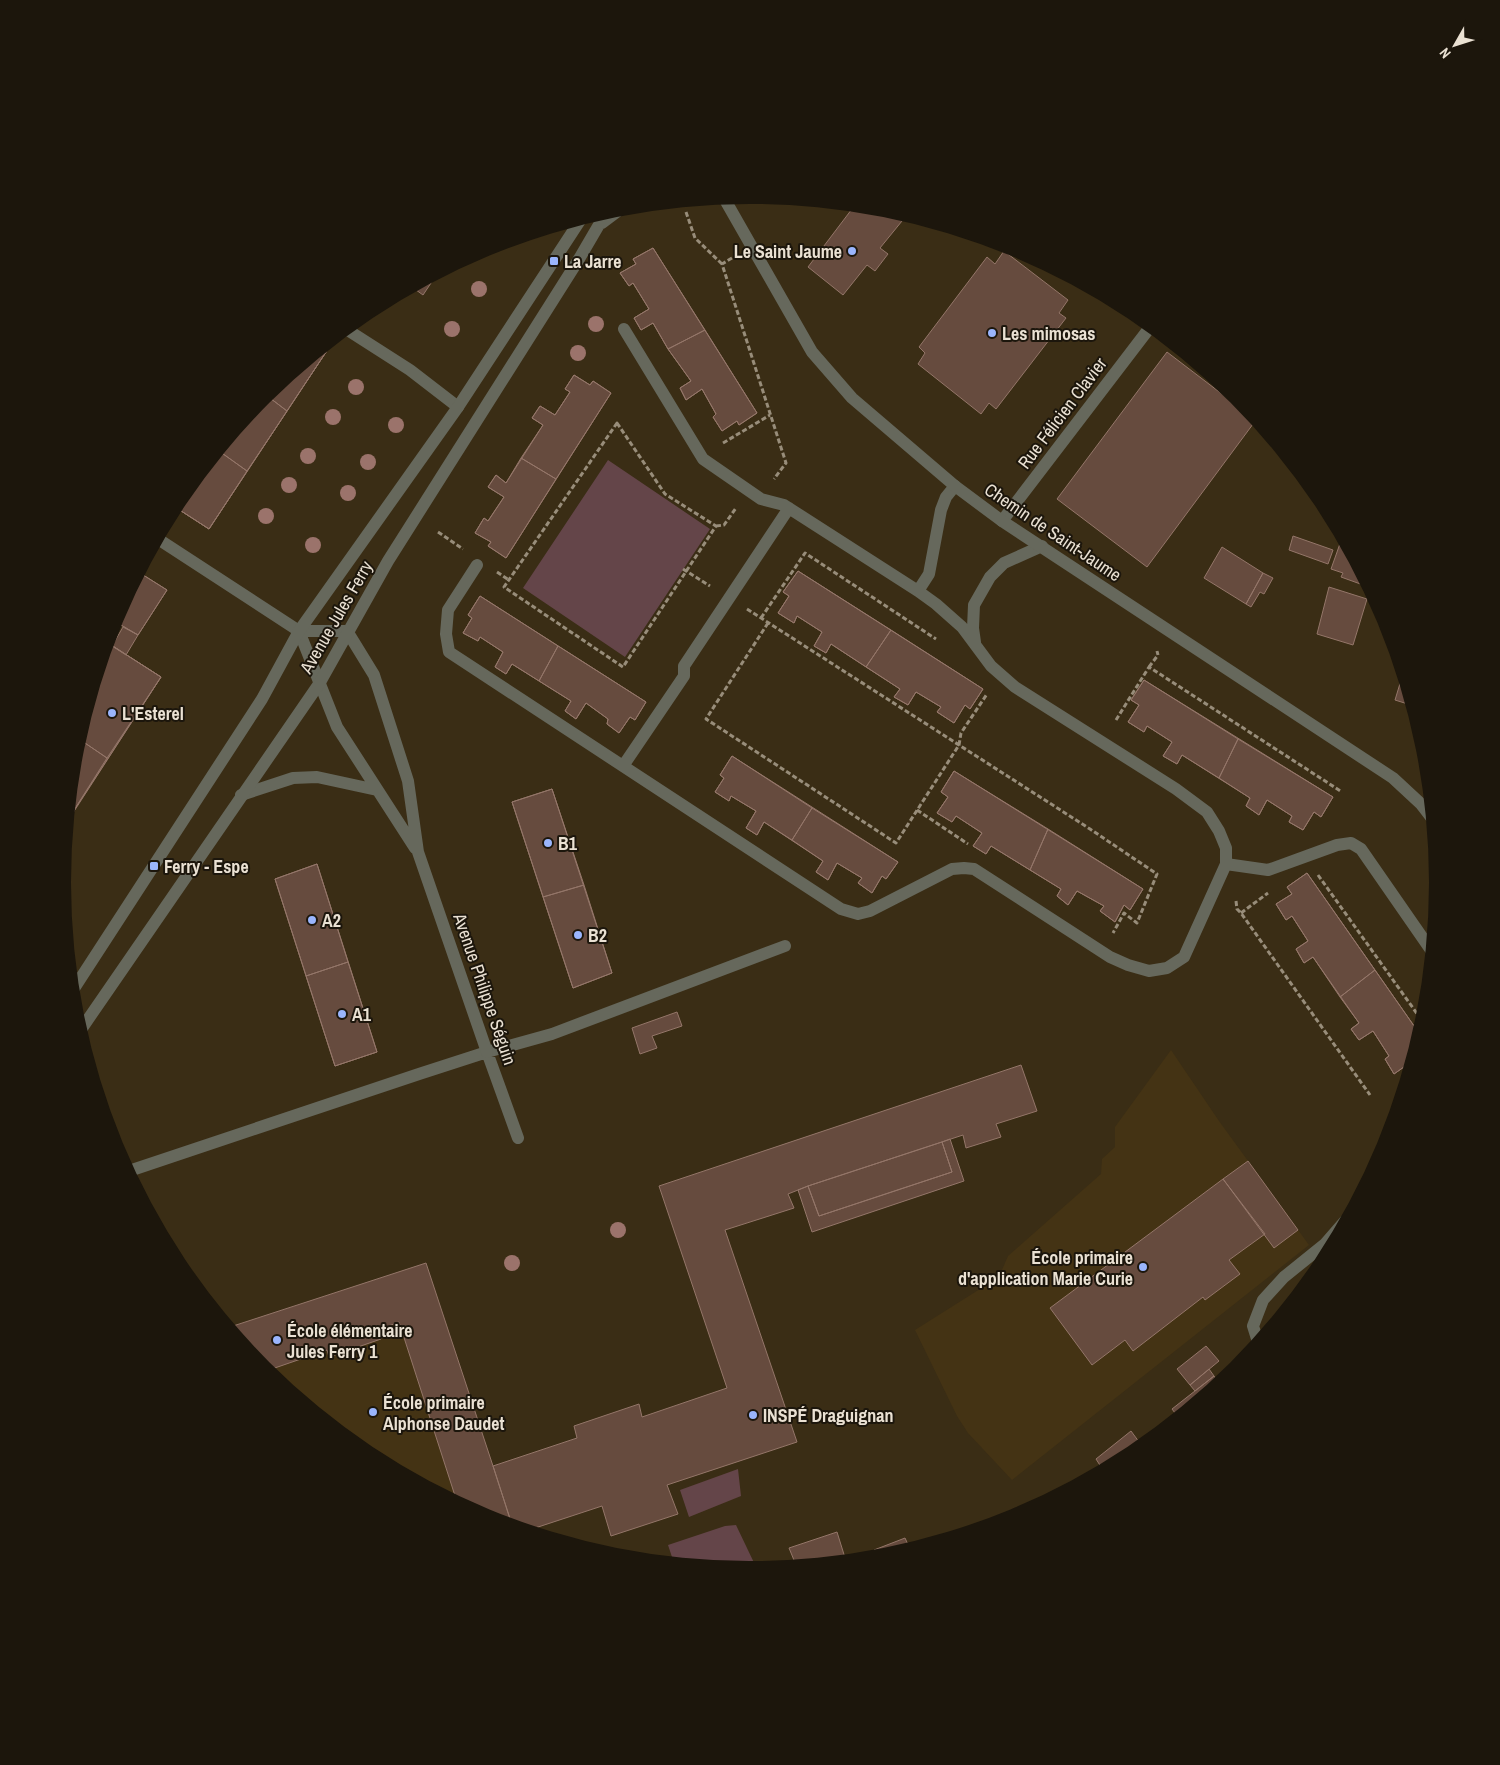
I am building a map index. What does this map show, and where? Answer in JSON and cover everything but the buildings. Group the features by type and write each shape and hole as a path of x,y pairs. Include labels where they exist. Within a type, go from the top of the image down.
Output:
{"street":[{"name":"Chemin de Saint-Jaume","path":"726,205 812,352 852,398 955,486 1002,521 1393,778 1424,808"},
{"path":"598,226 607,220"},
{"name":"Avenue Jules Ferry","path":"86,1023 319,684 347,631 388,561 601,221"},
{"name":"Avenue Jules Ferry","path":"79,981 262,699 298,631 458,407 576,227"},
{"path":"477,565 448,610 446,634 450,652 841,909 858,914 870,911 952,869 974,869 1110,957 1128,965 1149,971 1168,968 1184,957 1226,864 1226,848 1219,831 1207,812 1168,784 1015,687 991,666 962,627 918,591 784,505 761,499 703,459 624,329"},
{"name":"Rue Félicien Clavier","path":"1002,521 1146,332"},
{"path":"352,333 410,370 458,407"},
{"path":"918,591 929,574 941,510 946,497 955,486"},
{"path":"623,766 684,676 684,666 789,508"},
{"path":"162,543 298,631 347,631"},
{"path":"976,644 973,628 974,605 990,577 1004,563 1042,546"},
{"name":"Avenue Philippe Séguin","path":"298,631 337,727 418,852"},
{"name":"Avenue Philippe Séguin","path":"347,631 374,675 408,781 418,852 518,1138"},
{"path":"241,795 293,778 317,777 377,790"},
{"path":"1226,864 1268,870 1337,845 1351,843 1362,849 1426,942"},
{"path":"135,1169 487,1052 552,1034 786,946"},
{"path":"1256,1335 1253,1326 1263,1300 1284,1277 1323,1245"}],"path":[{"path":"686,212 695,238 722,264 786,463 771,482 755,495 742,500 724,525 716,526 665,494 617,423 504,587 623,666 684,570 716,526"},
{"path":"722,264 737,255"},
{"path":"723,443 770,415"},
{"path":"761,618 805,553 936,639"},
{"path":"684,570 959,745 1156,874 1137,923 1124,913 1110,938"},
{"path":"768,623 706,719 896,843 959,745 961,733 990,690"},
{"path":"1116,720 1149,667 1342,792"},
{"path":"917,810 971,846"},
{"path":"1317,874 1416,1013"},
{"path":"1240,914 1269,892"},
{"path":"1235,898 1240,914 1370,1094"}],"shaded area":[{"path":"608,460 710,529 625,657 523,588"},
{"name":"École primaire d'application Marie Curie","path":"1171,1050 1219,1121 1309,1245 1012,1480 968,1433 957,1416 915,1330 999,1277 1008,1256 1101,1174 1102,1159 1115,1147 1115,1127"},
{"name":"École primaire Alphonse Daudet","path":"400,1321 455,1494 373,1447 302,1393 275,1367 329,1350 331,1356 382,1338 380,1329"},
{"path":"738,1469 741,1496 689,1517 680,1490"},
{"path":"736,1525 753,1561 706,1560 672,1556 668,1545 725,1526"}],"place":[{"name":"Le Saint Jaume","path":"852,251"},
{"name":"La Jarre","path":"554,261"},
{"name":"Les mimosas","path":"992,333"},
{"name":"L'Esterel","path":"112,713"},
{"name":"B1","path":"548,843"},
{"name":"Ferry - Espe","path":"154,866"},
{"name":"A2","path":"312,920"},
{"name":"B2","path":"578,935"},
{"name":"A1","path":"342,1014"},
{"name":"École primaire d'application Marie Curie","path":"1143,1267"},
{"name":"École élémentaire Jules Ferry 1","path":"277,1340"},
{"name":"École primaire Alphonse Daudet","path":"373,1412"},
{"name":"INSPÉ Draguignan","path":"753,1415"}]}
